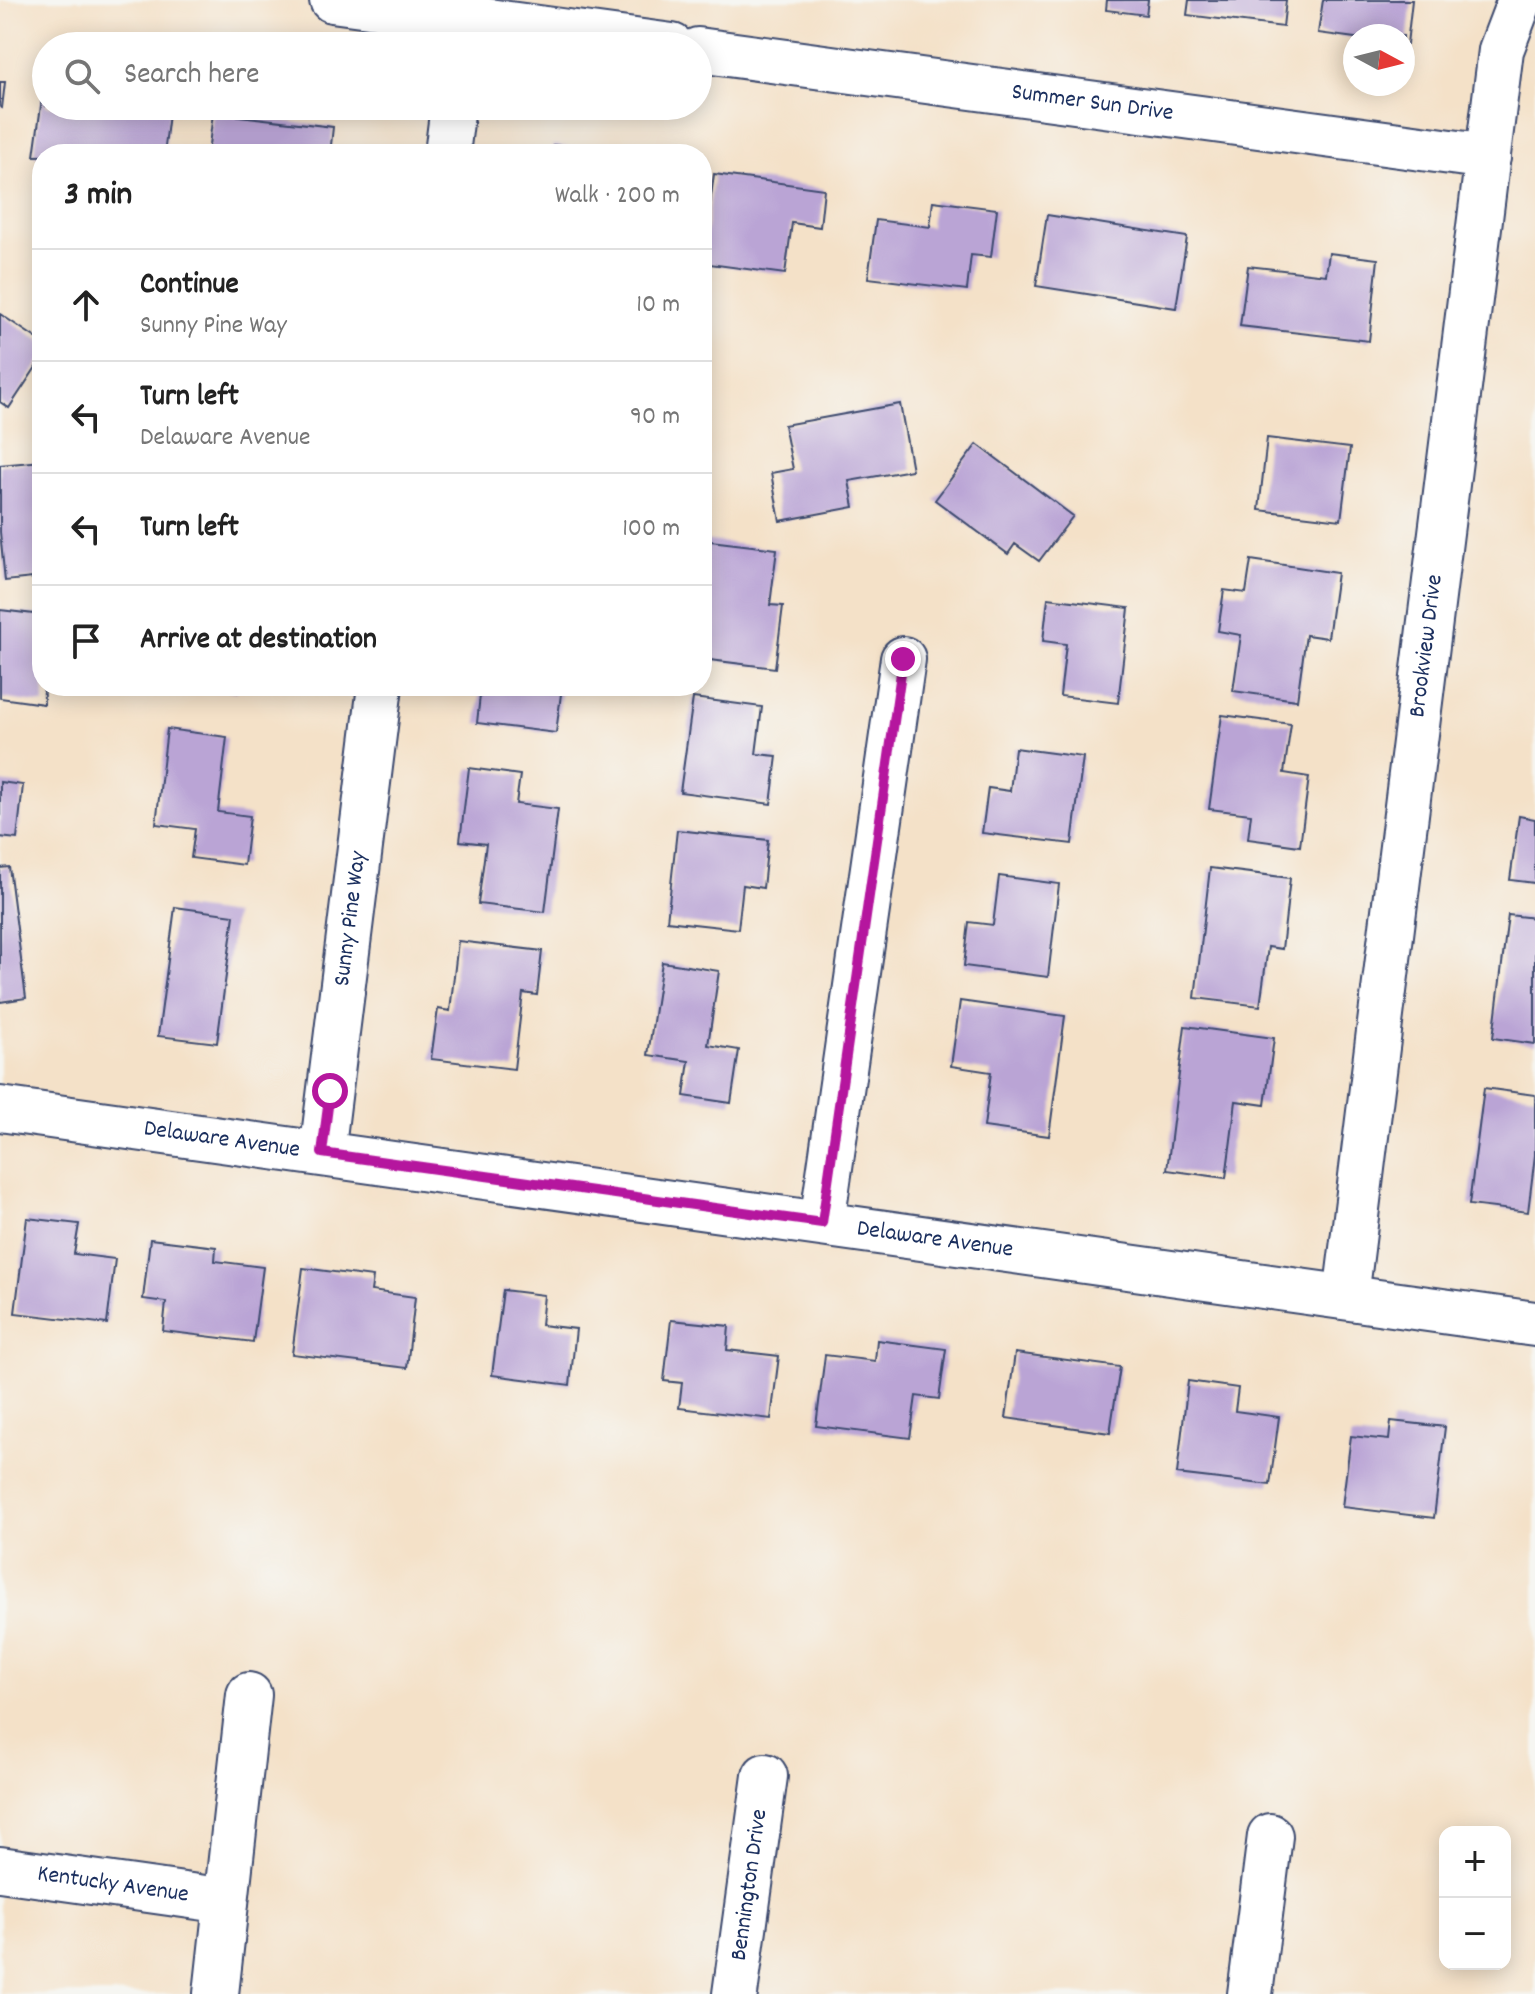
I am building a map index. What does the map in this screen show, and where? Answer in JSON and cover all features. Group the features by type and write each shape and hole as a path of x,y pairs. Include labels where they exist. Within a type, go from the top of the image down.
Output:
{"street":[{"path":"332,0 555,32"},
{"name":"Brookview Drive","path":"1346,1297 1501,50 1520,0"},
{"name":"Summer Sun Drive","path":"712,52 1488,157"},
{"path":"448,144 451,120"},
{"path":"822,1223 903,659"},
{"name":"Sunny Pine Way","path":"322,1153 379,696"},
{"name":"Delaware Avenue","path":"0,1109 1535,1324"},
{"path":"216,1994 249,1695"},
{"name":"Bennington Drive","path":"735,1994 765,1776"},
{"path":"1250,1994 1270,1836"},
{"name":"Kentucky Avenue","path":"0,1869 226,1901"}],"building":[{"path":"1107,0 1148,0 1146,15 1106,10"},
{"path":"1189,0 1286,0 1283,27 1187,15"},
{"path":"1323,0 1412,0 1409,24 1343,24 1343,36 1318,33"},
{"path":"0,82 5,82 2,108 0,107"},
{"path":"39,120 168,120 165,144 36,144"},
{"path":"212,120 273,120 333,127 331,144 209,144"},
{"path":"714,174 824,189 820,227 792,223 785,274 712,264"},
{"path":"933,201 997,209 991,257 971,255 967,290 868,278 876,220 930,227"},
{"path":"1047,215 1187,237 1176,308 1036,286"},
{"path":"1329,253 1378,259 1369,341 1240,326 1248,266 1326,275"},
{"path":"0,314 32,335 32,373 9,408 0,402"},
{"path":"900,404 912,470 849,481 854,507 780,521 771,473 793,469 784,425"},
{"path":"1267,438 1350,448 1341,520 1259,510"},
{"path":"977,444 1073,516 1039,561 1015,544 1008,554 935,500"},
{"path":"32,462 32,578 5,581 0,532 0,465"},
{"path":"712,541 777,549 770,605 783,606 775,668 712,660"},
{"path":"1251,560 1337,573 1328,638 1306,635 1297,700 1233,691 1241,635 1218,631 1224,590 1246,593"},
{"path":"1048,598 1129,608 1118,703 1060,696 1066,644 1043,641"},
{"path":"0,610 32,614 32,696 44,696 44,704 0,698"},
{"path":"480,696 561,696 556,733 477,723"},
{"path":"693,698 762,707 756,754 777,756 771,804 680,792"},
{"path":"1222,715 1291,724 1284,773 1309,777 1300,846 1248,839 1251,814 1209,809"},
{"path":"167,729 227,737 218,812 250,816 244,865 191,858 195,829 156,824"},
{"path":"1015,748 1083,757 1072,844 982,833 988,788 1010,791"},
{"path":"469,768 520,775 516,804 558,809 545,912 478,904 486,844 460,841"},
{"path":"0,782 23,785 17,839 0,837"},
{"path":"1519,816 1535,819 1535,883 1510,880"},
{"path":"677,830 768,840 763,888 743,885 738,929 667,921"},
{"path":"9,867 26,998 0,1002 0,868"},
{"path":"1210,868 1290,878 1282,949 1268,947 1260,1006 1195,998"},
{"path":"999,876 1059,884 1048,977 964,966 969,922 993,925"},
{"path":"175,907 234,915 217,1043 158,1036"},
{"path":"1508,915 1535,918 1535,1044 1493,1038"},
{"path":"458,941 542,951 537,995 523,993 514,1069 431,1059 438,1009 450,1011"},
{"path":"662,962 719,971 708,1045 739,1050 731,1103 684,1096 689,1061 648,1055"},
{"path":"960,1001 1065,1016 1049,1136 984,1127 991,1072 951,1066"},
{"path":"1185,1026 1274,1038 1265,1105 1236,1101 1226,1178 1167,1170"},
{"path":"1484,1088 1535,1095 1535,1155 1528,1212 1469,1205"},
{"path":"27,1218 79,1224 74,1254 115,1259 107,1324 15,1313"},
{"path":"150,1239 216,1247 215,1261 263,1267 253,1342 163,1331 166,1302 143,1299"},
{"path":"303,1268 373,1277 371,1291 415,1297 407,1368 292,1354"},
{"path":"503,1290 544,1295 541,1325 576,1329 570,1385 492,1375"},
{"path":"671,1320 729,1326 727,1350 779,1356 771,1419 679,1408 682,1383 664,1381"},
{"path":"877,1340 946,1349 939,1399 916,1396 910,1438 816,1426 825,1355 875,1361"},
{"path":"1015,1353 1120,1367 1110,1433 1006,1418"},
{"path":"1188,1381 1238,1388 1235,1411 1279,1417 1270,1485 1177,1474"},
{"path":"1391,1421 1445,1427 1434,1518 1342,1507 1351,1436 1389,1440"}],"route":[{"path":"330,1091 322,1153 822,1223 903,659"}]}
